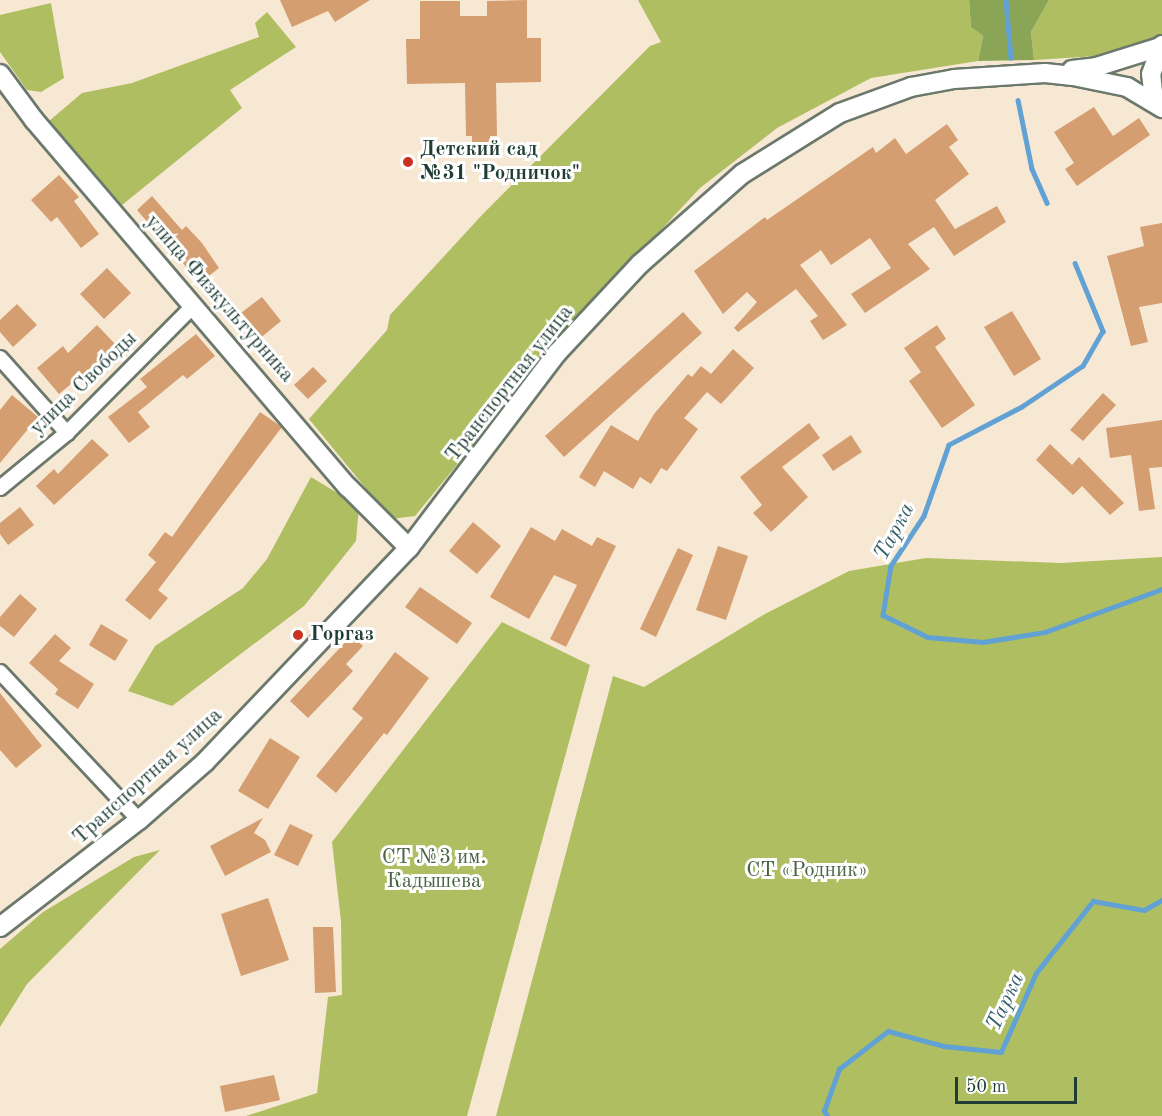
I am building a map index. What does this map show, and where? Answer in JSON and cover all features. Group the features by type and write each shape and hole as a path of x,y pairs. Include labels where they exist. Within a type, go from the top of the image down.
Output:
{"street":[{"path":"1045,73 1096,67 1161,46"},
{"path":"1158,104 1151,74 1161,46"},
{"name":"Транспортная улица","path":"0,927 139,820 205,762 409,548 557,353 647,256 742,174 840,113 911,87 954,79 1045,73 1127,87 1158,104"},
{"name":"улица Физкультурника","path":"0,74 34,120 348,487 409,548"},
{"name":"улица Свободы","path":"0,488 67,433 193,306"},
{"path":"0,358 67,433"},
{"path":"0,672 139,820"}],"green space":[{"path":"638,0 969,0 971,27 983,36 978,61 871,78 777,128 700,188 564,334 415,516 391,519 309,419 387,330 390,315 481,216 650,46 661,42"},
{"path":"969,0 1049,0 1031,32 1034,60 978,61 983,36 971,27"},
{"path":"1049,0 1162,0 1162,35 1097,56 1034,60 1031,32"},
{"path":"51,3 64,78 41,92 27,90 0,52 0,15"},
{"path":"267,12 296,47 230,90 242,108 122,205 49,121 82,93 132,83 259,37 255,23"},
{"path":"311,477 359,506 356,541 304,606 172,706 128,691 155,646 243,588 267,559"},
{"name":"СТ «Родник»","path":"1162,557 1162,1116 496,1116 613,676 644,687 765,614 849,571 926,558 1061,563"},
{"name":"СТ №3 им. Кадышева","path":"502,622 590,665 467,1116 246,1116 317,1093 328,997 342,995 341,921 332,842"},
{"path":"160,850 27,984 0,1027 0,949 43,912 134,857"}],"building":[{"path":"280,0 370,0 335,22 328,11 292,27"},
{"path":"527,0 527,38 541,38 541,82 496,83 497,136 490,136 490,148 472,148 472,136 466,136 465,83 407,84 406,39 420,39 420,1 460,1 460,16 487,16 487,1"},
{"path":"1094,107 1113,136 1139,118 1150,135 1077,186 1065,169 1074,163 1054,132"},
{"path":"947,124 958,140 949,147 969,174 935,200 955,229 997,206 1006,222 954,256 934,227 908,244 930,269 865,313 851,294 891,268 870,238 831,265 821,250 800,265 847,325 823,340 810,321 818,316 796,289 738,332 734,328 757,302 747,292 723,314 694,271 765,217 767,220 873,147 876,153 895,138 906,154"},
{"path":"59,175 79,197 74,201 99,234 81,248 57,217 51,222 31,200"},
{"path":"152,196 182,230 186,226 202,243 219,268 200,283 137,210"},
{"path":"1162,223 1162,303 1139,307 1148,342 1131,346 1107,256 1144,246 1140,227"},
{"path":"107,268 131,293 104,319 80,294"},
{"path":"262,297 281,321 253,344 233,319"},
{"path":"17,304 37,325 13,347 0,332 0,320"},
{"path":"1012,311 1041,359 1014,376 984,327"},
{"path":"683,312 702,333 564,457 545,436"},
{"path":"97,325 117,346 59,394 37,368 63,346 68,353"},
{"path":"937,325 946,339 935,347 975,405 942,428 909,381 921,372 904,348"},
{"path":"196,334 215,356 187,379 183,375 138,412 150,427 129,443 108,417 147,387 140,379"},
{"path":"733,349 754,368 721,404 707,392 684,418 698,429 667,471 661,468 651,484 640,477 633,489 604,471 595,487 579,477 611,425 638,441 654,414 688,374 692,377 701,366 711,374"},
{"path":"313,367 327,381 308,399 294,385"},
{"path":"1103,393 1116,405 1083,441 1070,430"},
{"path":"12,395 38,417 0,463 0,410"},
{"path":"260,412 282,427 158,590 168,598 150,620 125,600 156,562 148,555 165,532 172,537"},
{"path":"1162,420 1162,467 1149,468 1155,509 1139,511 1131,455 1110,458 1106,428"},
{"path":"809,423 820,438 782,467 808,497 771,532 753,513 762,505 740,477"},
{"path":"851,435 862,452 833,471 822,455"},
{"path":"92,439 109,455 54,505 36,486 54,469 58,474"},
{"path":"1050,444 1072,465 1079,457 1124,503 1110,515 1082,486 1073,495 1036,460"},
{"path":"20,507 34,525 8,545 0,534 0,523"},
{"path":"473,522 501,546 477,574 449,551"},
{"path":"531,527 555,541 562,529 592,546 597,537 616,546 566,647 550,639 577,585 554,575 529,619 490,597"},
{"path":"718,546 748,556 726,620 696,610"},
{"path":"678,548 693,555 656,637 640,629"},
{"path":"420,587 472,623 457,644 405,607"},
{"path":"20,594 37,609 14,637 0,626 0,617"},
{"path":"101,624 128,640 115,661 89,645"},
{"path":"55,634 71,648 59,661 94,684 78,709 55,694 58,689 29,663"},
{"path":"352,635 363,646 346,664 353,671 308,718 290,701"},
{"path":"395,652 429,678 387,735 384,733 336,793 316,776 363,718 352,709"},
{"path":"0,693 42,746 16,768 0,750"},
{"path":"270,738 300,757 268,809 238,791"},
{"path":"263,818 254,833 265,840 271,852 225,876 210,846"},
{"path":"290,824 313,835 298,866 274,855"},
{"path":"268,898 289,960 241,976 221,914"},
{"path":"313,927 333,927 336,992 315,993"},
{"path":"274,1075 280,1100 225,1112 220,1086"}],"waterway":[{"name":"Тарка","path":"1006,0 1011,58"},
{"name":"Тарка","path":"1018,100 1032,169 1047,203"},
{"name":"Тарка","path":"1075,263 1103,331 1083,366 1022,407 949,445 924,516 891,566 883,615 928,637 983,642 1045,632 1162,589"},
{"name":"Тарка","path":"827,1116 824,1111 839,1069 888,1031 944,1046 1001,1052 1036,973 1093,901 1144,910 1162,900"}],"place":[{"name":"Детский сад №31 \"Родничок\"","path":"408,162"},
{"name":"Горгаз","path":"298,635"}]}
